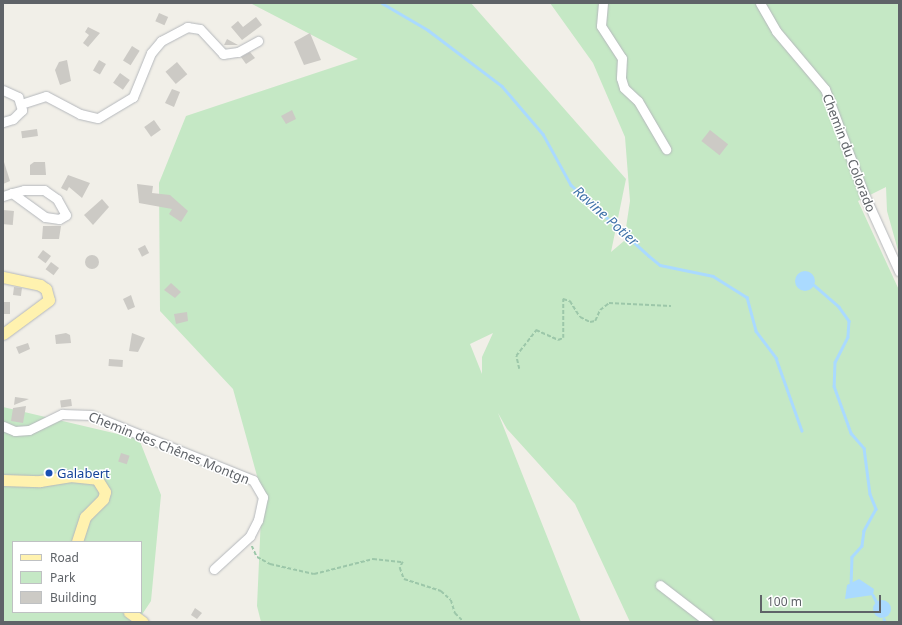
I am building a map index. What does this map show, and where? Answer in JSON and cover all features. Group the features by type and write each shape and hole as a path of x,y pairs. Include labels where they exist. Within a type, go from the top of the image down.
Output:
{"main road":[{"path":"3,277 40,285 46,289 49,300 3,334"},
{"path":"3,480 40,481 70,476 97,479 105,492 104,499 85,517 77,541"},
{"path":"130,613 143,622"}],"street":[{"path":"603,3 601,26 622,58 621,78 624,88 638,101 666,149"},
{"name":"Chemin du Colorado","path":"760,3 776,31 825,89 864,194 899,271"},
{"path":"21,104 46,96 80,114 98,118 133,97 151,53 161,42 187,26 200,29 223,54 238,52 258,41"},
{"path":"3,90 18,97 21,104 18,115 3,122"},
{"path":"3,196 12,193 44,190 57,199 66,214 59,219 45,217 29,202 12,193"},
{"name":"Chemin des Chênes Montgn","path":"3,426 14,430 29,430 62,414 91,414 253,480 260,489 263,504 250,536 214,569"},
{"path":"660,585 708,622"}],"path":[{"path":"519,369 516,356 536,330 558,340 563,338 563,299 570,301 580,316 590,322 595,321 600,310 609,303 671,306"},
{"path":"250,536 257,557 300,572 314,574 373,559 403,562 400,568 404,579 441,591 451,600 464,622"}],"green space":[{"path":"250,3 471,3 626,179 611,252 624,241 630,201 625,137 593,63 550,3 899,3 899,254 887,211 886,187 858,201 899,290 899,622 630,622 575,504 507,429 498,413 581,622 261,622 257,606 262,494 233,389 160,311 159,183 186,116 358,59","holes":["493,333 482,357 482,374 470,344"]},
{"path":"3,407 139,439 161,495 151,601 137,622 3,622"}],"water":[{"path":"805,271 812,274 815,281 812,288 805,291 798,288 795,281 798,274"},
{"path":"859,579 874,589 873,595 845,599 847,585"},
{"path":"882,600 888,603 891,609 888,615 882,618 876,615 873,609 876,603"}],"building":[{"path":"159,13 168,17 164,25 155,21"},
{"path":"256,17 262,25 242,40 231,27 238,21 243,27"},
{"path":"88,27 100,33 88,47 83,43 89,35 85,32"},
{"path":"310,33 321,60 304,65 294,42"},
{"path":"227,39 238,45 224,45"},
{"path":"132,46 140,51 131,65 123,60"},
{"path":"250,52 255,58 246,64 241,57"},
{"path":"67,60 71,81 60,85 55,70 59,62"},
{"path":"99,60 106,64 100,74 93,70"},
{"path":"177,62 187,74 176,84 166,72"},
{"path":"120,73 130,80 123,90 113,83"},
{"path":"172,89 180,92 174,107 165,103"},
{"path":"292,110 296,119 286,124 281,116"},
{"path":"154,120 161,130 151,137 144,127"},
{"path":"37,129 38,136 22,138 21,131"},
{"path":"710,130 728,144 720,155 701,141"},
{"path":"4,162 10,181 3,184 3,163"},
{"path":"34,162 45,162 46,175 30,175 30,165"},
{"path":"68,175 90,183 82,198 69,187 67,191 61,188"},
{"path":"137,184 153,186 152,193 170,195 188,211 181,222 169,214 172,209 139,203"},
{"path":"102,199 109,207 93,225 84,215"},
{"path":"3,210 14,211 13,225 3,224"},
{"path":"43,226 61,226 59,239 42,239"},
{"path":"145,245 149,253 142,257 138,249"},
{"path":"43,250 51,256 46,263 38,257"},
{"path":"92,255 97,257 99,262 97,267 92,269 87,267 85,262 87,257"},
{"path":"51,262 59,268 54,275 46,269"},
{"path":"171,283 181,292 175,298 164,290"},
{"path":"14,287 22,288 21,296 13,295"},
{"path":"131,295 135,307 128,310 123,299"},
{"path":"3,302 10,302 10,314 3,314"},
{"path":"187,312 188,321 176,324 174,314"},
{"path":"66,333 70,335 71,343 56,344 55,335"},
{"path":"132,333 145,338 138,352 129,351"},
{"path":"28,343 30,349 19,354 16,347"},
{"path":"109,359 123,360 122,367 109,366"},
{"path":"15,397 29,399 14,405"},
{"path":"71,399 72,406 61,407 60,401"},
{"path":"26,406 23,423 11,421 13,408"},
{"path":"121,453 130,456 127,464 118,462"},
{"path":"195,608 202,613 197,619 191,615"}],"waterway":[{"name":"Ravine Potier","path":"382,3 428,30 502,86 543,134 571,185 660,265 713,276 747,297 756,331 776,358 802,431"},
{"path":"814,285 839,307 849,321 848,337 835,362 834,386 851,433 864,448 870,494 876,509 864,531 862,546 852,557 851,582"},
{"path":"873,595 876,601"}],"place":[{"name":"Galabert","path":"49,473"}]}
